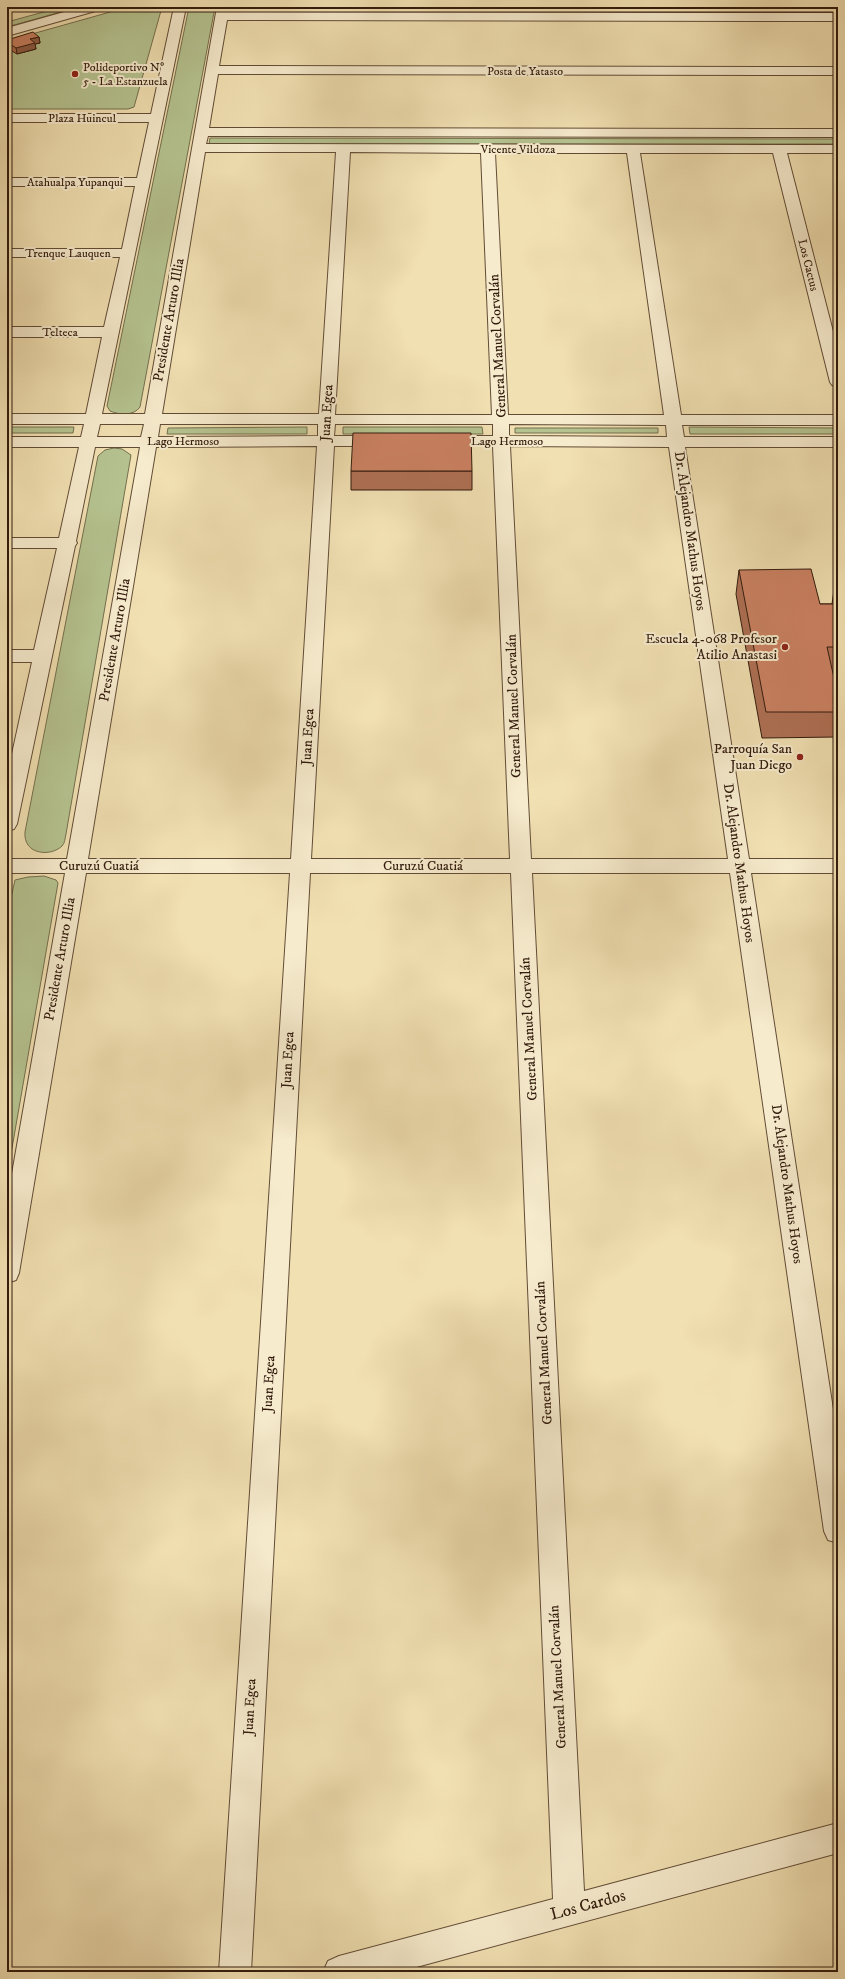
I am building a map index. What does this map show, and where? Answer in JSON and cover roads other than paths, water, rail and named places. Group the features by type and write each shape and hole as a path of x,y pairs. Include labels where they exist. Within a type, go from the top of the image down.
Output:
{"street":[{"path":"7,32 95,7"},
{"path":"7,824 11,788 43,656 68,543 180,7"},
{"path":"222,12 838,17"},
{"name":"Presidente Arturo Illia","path":"7,1273 222,12"},
{"name":"Posta de Yatasto","path":"211,70 838,71"},
{"name":"Plaza Huincul","path":"7,118 157,118"},
{"name":"Vicente Vildoza","path":"199,140 838,133"},
{"name":"Vicente Vildoza","path":"199,140 343,148 838,149"},
{"name":"Juan Egea","path":"235,1972 343,148"},
{"name":"General Manuel Corvalán","path":"488,149 503,441 569,1910"},
{"name":"Dr. Alejandro Mathus Hoyos","path":"633,149 838,1531"},
{"name":"Los Cactus","path":"779,149 838,382"},
{"name":"Atahualpa Yupanqui","path":"7,182 144,182"},
{"name":"Trenque Lauquen","path":"7,253 129,253"},
{"name":"Telteca","path":"7,332 112,332"},
{"name":"Lago Hermoso","path":"7,419 838,420"},
{"name":"Lago Hermoso","path":"7,442 395,441"},
{"name":"Lago Hermoso","path":"426,441 838,442"},
{"path":"7,543 68,543"},
{"path":"7,656 43,656"},
{"name":"Curuzú Cuatiá","path":"7,866 838,866"},
{"name":"Los Cardos","path":"339,1972 838,1838"}],"place":[{"name":"Polideportivo Nº 5 - La Estanzuela","path":"75,74"},
{"name":"Escuela 4-068 Profesor Atilio Anastasi","path":"785,647"},
{"name":"Parroquía San Juan Diego","path":"800,757"}]}
